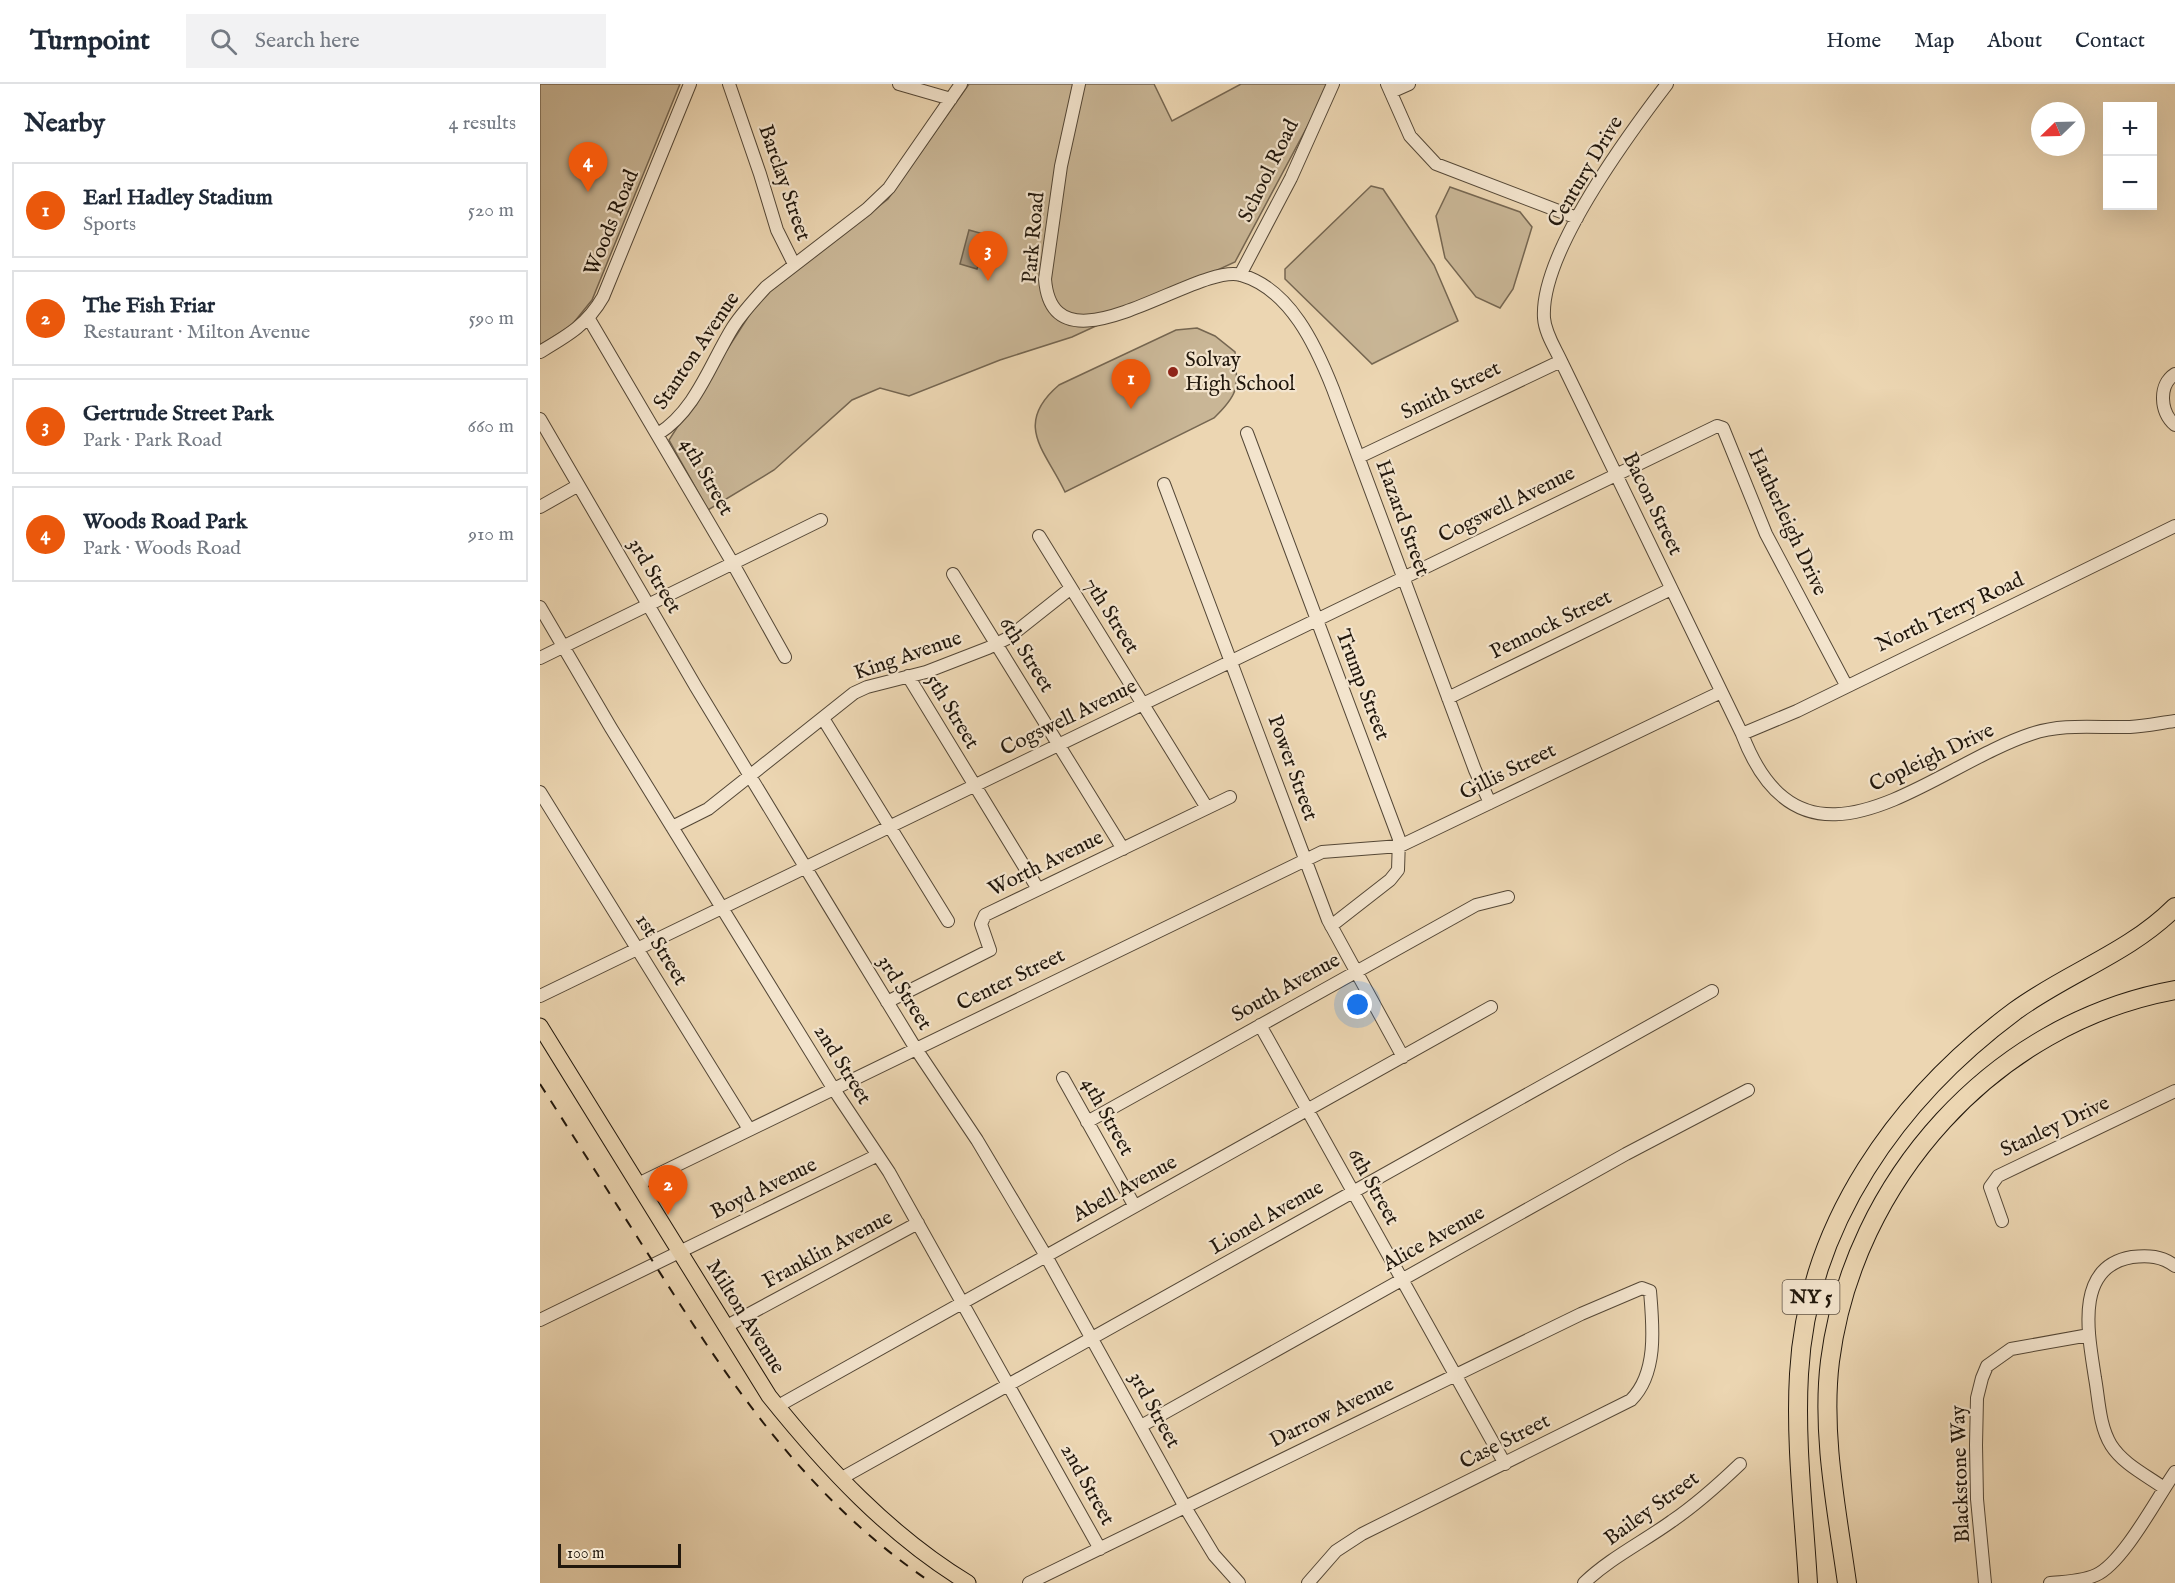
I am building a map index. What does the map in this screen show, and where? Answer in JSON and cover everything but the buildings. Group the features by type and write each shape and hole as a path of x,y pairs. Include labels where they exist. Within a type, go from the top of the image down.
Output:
{"highway":[{"name":"NY 5","path":"1808,1583 1798,1414 1799,1372 1811,1295 1822,1259 1850,1195 1887,1136 1960,1056 2017,1010 2143,935 2175,908"},
{"name":"NY 5","path":"1847,1583 1828,1431 1830,1363 1844,1290 1863,1238 1883,1201 1927,1136 1961,1101 2005,1064 2082,1021 2123,1004 2175,990"}],"main road":[{"name":"Milton Avenue","path":"540,1026 725,1328 778,1406 840,1479 911,1544 968,1583"}],"street":[{"name":"Woods Road","path":"540,352 578,330 589,319 603,297 690,84"},
{"name":"Barclay Street","path":"729,84 777,230 794,264 867,209 889,188 961,84"},
{"path":"899,84 951,99"},
{"name":"Park Road","path":"1079,84 1061,166 1045,279 1048,296 1054,306 1073,319 1096,320 1216,278 1240,275"},
{"name":"School Road","path":"1240,275 1290,178 1333,84"},
{"path":"1409,84 1389,88 1415,145 1436,164 1577,218"},
{"name":"Century Drive","path":"1549,287 1577,218 1620,148 1667,84"},
{"name":"Stanton Avenue","path":"658,434 672,426 687,407 734,327 752,302 794,264"},
{"name":"Hazard Street","path":"1240,275 1266,288 1298,320 1322,362 1448,698 1490,803"},
{"name":"Bacon Street","path":"1549,287 1544,319 1561,361 1742,734"},
{"name":"4th Street","path":"589,319 658,434 785,657"},
{"name":"Smith Street","path":"1359,457 1561,361"},
{"path":"2175,374 2166,381 2163,398 2168,418 2175,425"},
{"name":"3rd Street","path":"540,419 647,603 887,1002 916,1049 960,1110 1046,1256 1185,1507 1214,1555 1239,1583"},
{"name":"Hatherleigh Drive","path":"1667,449 1717,426 1723,428 1766,534 1846,685"},
{"name":"Trump Street","path":"1247,433 1395,827 1400,846 1398,870 1390,880 1331,927"},
{"name":"Cogswell Avenue","path":"540,996 1667,449"},
{"name":"Power Street","path":"1164,484 1331,927 1403,1057"},
{"path":"540,507 578,486"},
{"path":"540,658 647,603 820,520"},
{"name":"North Terry Road","path":"1742,734 2175,526"},
{"name":"7th Street","path":"1040,536 1207,808"},
{"name":"6th Street","path":"953,574 1122,849"},
{"name":"King Avenue","path":"672,827 708,809 824,720 854,693 996,644 1071,588"},
{"name":"Pennock Street","path":"1448,698 1671,589"},
{"name":"2nd Street","path":"540,607 833,1088 876,1156 889,1172 1100,1549"},
{"name":"5th Street","path":"908,676 1038,889"},
{"name":"Gillis Street","path":"1306,860 1322,852 1359,851 1400,846 1721,692"},
{"path":"824,720 948,921"},
{"name":"Copleigh Drive","path":"1742,734 1753,764 1764,780 1785,798 1811,811 1846,816 1861,813 1910,793 2020,738 2051,728 2133,727 2175,721"},
{"name":"1st Street","path":"540,792 748,1129"},
{"name":"Worth Avenue","path":"887,1002 990,950 980,921 985,915 1230,797"},
{"name":"Center Street","path":"638,1184 1306,860"},
{"name":"South Avenue","path":"1087,1122 1476,905 1509,897"},
{"name":"Lionel Avenue","path":"840,1479 1712,991"},
{"name":"Abell Avenue","path":"778,1406 1491,1007"},
{"name":"6th Street","path":"1260,1025 1505,1464"},
{"name":"4th Street","path":"1063,1078 1134,1205"},
{"name":"Alice Avenue","path":"1141,1426 1626,1154 1748,1090"},
{"name":"Stanley Drive","path":"2002,1221 1990,1187 1998,1176 2175,1091"},
{"name":"Boyd Avenue","path":"540,1320 876,1156"},
{"name":"Franklin Avenue","path":"725,1328 918,1223"},
{"path":"2164,1488 2124,1460 2105,1433 2089,1335 2089,1302 2093,1286 2112,1265 2130,1257 2161,1258 2175,1266"},
{"name":"Darrow Avenue","path":"1029,1583 1581,1314 1642,1288 1646,1288 1650,1294"},
{"name":"Case Street","path":"1308,1583 1336,1551 1362,1534 1631,1400 1641,1390 1651,1357 1650,1294"},
{"name":"Blackstone Way","path":"1985,1583 1976,1445 1977,1398 1982,1377 1987,1366 2011,1349 2089,1335"},
{"name":"Bailey Street","path":"1584,1583 1625,1552 1681,1515 1713,1490 1740,1464"},
{"path":"2050,1583 2094,1576 2106,1569 2125,1546 2175,1472"}],"shaded area":[{"path":"540,84 680,84 592,300 571,326 540,345"},
{"path":"969,84 1154,84 1172,121 1241,84 1330,84 1235,262 1072,337 1000,360 909,396 880,388 852,400 774,470 708,510 669,440 759,300 888,199"},
{"path":"1371,186 1383,189 1434,265 1458,321 1372,364 1285,279 1285,269"},
{"path":"1450,187 1520,212 1532,227 1513,289 1500,308 1476,297 1445,258 1436,216"},
{"path":"969,230 987,235 977,269 960,264"},
{"path":"1197,328 1215,336 1235,352 1236,381 1229,402 1214,418 1065,492 1037,438 1035,426 1037,413 1045,399 1059,385 1176,330"}],"railway":[{"path":"540,1084 715,1357 778,1440 812,1480 849,1517 932,1583"}],"place":[{"name":"Woods Road Park","path":"588,192"},
{"name":"Gertrude Street Park","path":"988,281"},
{"name":"Solvay High School","path":"1173,372"},
{"name":"Earl Hadley Stadium","path":"1131,409"},
{"name":"The Fish Friar","path":"668,1215"}]}
